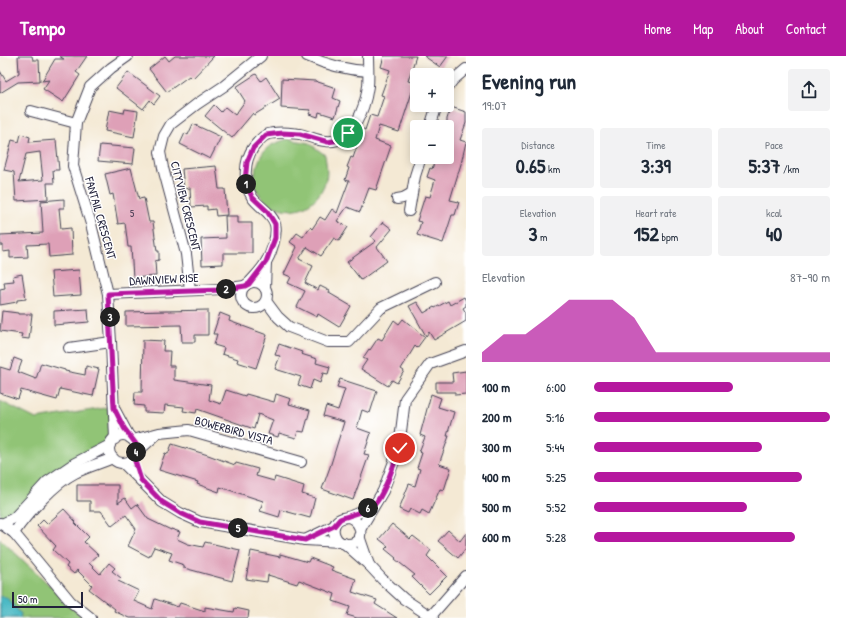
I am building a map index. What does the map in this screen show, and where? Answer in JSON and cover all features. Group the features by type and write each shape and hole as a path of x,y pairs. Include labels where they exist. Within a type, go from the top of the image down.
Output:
{"street":[{"name":"FANTAIL CRESCENT","path":"112,442 114,408 108,294 91,224 73,166 76,123 90,86 128,56"},
{"name":"CITYVIEW CRESCENT","path":"190,290 186,254 162,168 160,152 164,136 171,124 224,86 261,56"},
{"path":"307,56 333,66 368,72"},
{"path":"262,304 267,293 265,288 266,262 275,238 275,224 267,211 252,197 245,181 247,162 253,148 266,135 282,133 300,134 328,142 339,140 348,133 359,118 366,100 368,85 368,56"},
{"path":"454,79 466,69"},
{"path":"31,111 76,123"},
{"path":"409,211 419,164"},
{"path":"397,199 403,198 412,193"},
{"path":"262,304 250,307 243,301 242,291 266,262"},
{"path":"262,304 289,327 328,342 350,342 381,308 436,282"},
{"path":"247,285 258,283 265,288"},
{"name":"DAWNVIEW RISE","path":"108,294 221,290 247,285"},
{"name":"DAWNVIEW RISE","path":"221,290 242,296"},
{"path":"69,348 111,342"},
{"path":"112,442 109,450 116,461 123,463 162,502 180,513 200,522 305,540 353,543 383,491 400,448 406,400 430,364 466,351"},
{"name":"FANTAIL CRESCENT","path":"114,408 131,439"},
{"name":"BOWERBIRD VISTA","path":"131,439 158,433 189,430 301,462"},
{"path":"123,463 131,461 135,455 158,433"},
{"path":"1,524 14,518 47,482 75,463 122,436 131,439 136,444 135,455 141,480"},
{"path":"14,533 22,522 56,487 65,480 75,473 113,458"},
{"path":"305,540 334,526 340,519 349,517 374,505"},
{"path":"349,517 358,523 369,565"},
{"path":"1,524 14,533 71,602 92,618"},
{"path":"334,526 336,537 342,543 369,565 404,599 432,617 466,576"}],"green space":[{"path":"287,139 309,143 325,155 327,168 326,180 318,196 306,206 293,209 280,208 268,203 259,193 255,181 257,166 262,154 271,145"},
{"path":"0,401 36,419 111,407 112,429 109,441 17,513 0,520"},
{"path":"0,539 41,577 83,618 0,618"}],"water":[{"path":"0,596 6,597 21,614 20,618 0,618"}],"building":[{"path":"18,56 32,56 33,60 39,60 40,81 18,82 0,93 0,71 6,81 19,73"},
{"path":"59,56 87,56 76,72 80,75 63,102 43,89 49,80 42,81 55,59 64,59"},
{"path":"165,56 169,61 175,56 214,56 192,79 189,76 167,92 149,69"},
{"path":"384,56 416,56 412,68 410,68 408,81 410,82 410,98 399,132 379,126 375,140 391,146 376,190 369,188 360,212 347,207 337,221 348,227 339,241 334,238 321,256 307,247 299,259 313,266 305,283 318,290 320,286 330,291 329,293 351,306 339,327 318,314 317,317 297,307 305,291 288,283 291,277 284,274 297,247 290,242 297,233 303,237 310,227 312,229 320,217 325,220 332,209 337,213 349,181 345,180 349,168 347,167 351,157 353,158 363,129 365,130 370,115 377,117 384,96 381,95 390,70 381,67"},
{"path":"424,56 448,56 440,67"},
{"path":"128,72 160,96 154,104 150,100 143,109 116,88"},
{"path":"256,74 261,81 266,77 280,99 254,115 253,113 232,138 205,116 214,105 221,112 225,107 235,115 245,101 236,87"},
{"path":"282,79 315,81 336,88 333,98 340,101 335,117 319,112 318,117 309,114 311,110 281,108"},
{"path":"454,108 466,112 466,123 460,140 466,142 450,200 459,202 455,215 452,215 443,243 417,235 421,222 417,221 425,196 430,197 435,180 427,177 430,168 432,169 434,164 454,164 454,120 447,119 449,112 454,112"},
{"path":"125,109 138,111 134,137 105,131 109,110 124,113"},
{"path":"193,124 221,137 210,159 180,144 185,133 188,135"},
{"path":"21,134 30,137 29,142 56,140 59,170 53,170 54,183 47,183 48,199 16,201 14,172 4,170 12,140 19,142","holes":["40,152 43,180 19,182 26,154"]},
{"path":"100,145 135,148 133,164 98,161"},
{"path":"216,166 219,189 225,189 227,215 216,216 215,209 207,210 207,206 191,207 190,188 184,189 182,169"},
{"path":"131,168 139,199 144,198 149,222 153,222 157,251 159,251 159,260 155,261 156,276 133,278 131,247 128,247 125,223 118,224 113,194 110,195 105,174"},
{"path":"64,199 64,208 59,208 61,229 71,228 72,255 49,257 48,244 27,245 28,257 10,258 10,251 3,252 3,245 0,245 0,235 43,233 41,201"},
{"path":"225,216 238,216 238,223 252,223 252,253 223,253 223,264 202,265 201,239 226,238"},
{"path":"383,222 392,229 377,247 387,261 361,280 347,262 376,241 371,237"},
{"path":"79,270 81,295 53,297 51,272"},
{"path":"22,274 26,299 0,305 0,289 5,288 4,282 14,281 13,276"},
{"path":"464,297 466,306 463,308 466,313 466,321 434,340 429,332 426,336 409,306 417,302 424,313 448,301 450,305"},
{"path":"88,309 89,322 54,325 54,311"},
{"path":"208,310 208,335 195,335 195,342 182,342 181,325 126,326 126,312"},
{"path":"2,311 18,314 32,314 29,339 21,338 22,334 0,331"},
{"path":"220,313 230,317 229,321 267,335 256,368 237,362 238,359 222,354 224,348 214,345 217,334 213,334"},
{"path":"403,319 425,337 417,348 415,346 401,369 404,371 397,383 392,380 388,386 361,369 367,360 363,358 378,338 382,340 394,320 399,324"},
{"path":"143,340 164,341 163,351 170,351 169,366 174,366 174,380 211,385 209,400 221,404 226,390 245,396 246,394 274,402 276,394 291,399 289,404 310,410 304,432 298,431 296,438 279,433 278,437 268,434 273,420 258,414 254,429 197,409 196,413 183,411 184,407 165,405 164,413 144,412 144,406 134,405 135,392 142,392"},
{"path":"279,344 302,352 301,354 317,359 316,363 330,367 328,374 323,373 320,383 313,380 310,389 298,385 301,377 275,369 280,356 275,355"},
{"path":"14,358 22,361 18,372 36,379 41,363 65,371 85,375 86,366 99,369 93,396 60,389 57,400 21,390 18,399 0,393 0,367 10,370"},
{"path":"466,371 466,394 455,395 455,392 436,392 436,382 453,382 452,373"},
{"path":"340,379 377,391 370,413 362,410 357,428 371,433 364,454 369,455 353,500 322,489 344,422 323,416 326,406 338,410 345,389 337,387"},
{"path":"431,394 441,398 438,407 454,412 447,436 449,436 439,464 451,468 444,490 440,489 429,514 422,510 420,514 410,509 408,513 399,509 409,484 415,486 420,469 417,468 422,453 419,452 425,437 420,435"},
{"path":"172,444 235,465 236,463 258,469 256,476 274,481 275,477 304,486 302,494 315,498 310,518 281,510 279,517 260,511 263,501 220,487 219,492 197,484 198,482 159,470 165,453 168,454"},
{"path":"77,485 118,485 118,503 125,498 132,508 137,504 148,519 171,530 180,532 177,539 188,544 203,547 205,542 240,550 232,581 184,568 184,565 169,560 172,553 154,547 149,557 128,546 136,529 126,515 112,526 101,511 90,511 90,501 77,501"},
{"path":"64,509 89,537 84,542 98,555 89,563 100,574 109,563 115,568 112,571 121,578 118,581 139,591 134,601 152,609 155,599 178,607 180,603 205,611 205,607 234,612 235,608 249,611 248,618 129,618 114,611 115,609 89,589 92,585 77,570 74,574 66,567 68,564 53,550 56,546 37,526 43,520 47,524"},
{"path":"392,524 410,539 413,536 431,550 427,556 447,576 429,594 412,577 415,575 385,549 388,546 379,539"},
{"path":"448,530 460,541 466,533 466,548 458,558 438,541"},
{"path":"251,551 280,557 280,554 308,562 310,558 333,567 331,570 356,579 352,592 377,600 375,604 397,618 357,618 347,615 350,607 333,601 335,594 299,580 297,584 268,575 267,582 246,579"}],"route":[{"path":"348,133 339,140 328,142 300,134 282,133 266,135 253,148 247,162 245,181 252,197 267,211 275,224 275,238 266,262 249,284 221,290 108,294 114,408 130,438 136,444 137,448 134,458 141,480 162,502 180,513 200,522 305,540 334,526 340,519 349,517 374,505 383,491 400,448"}]}
